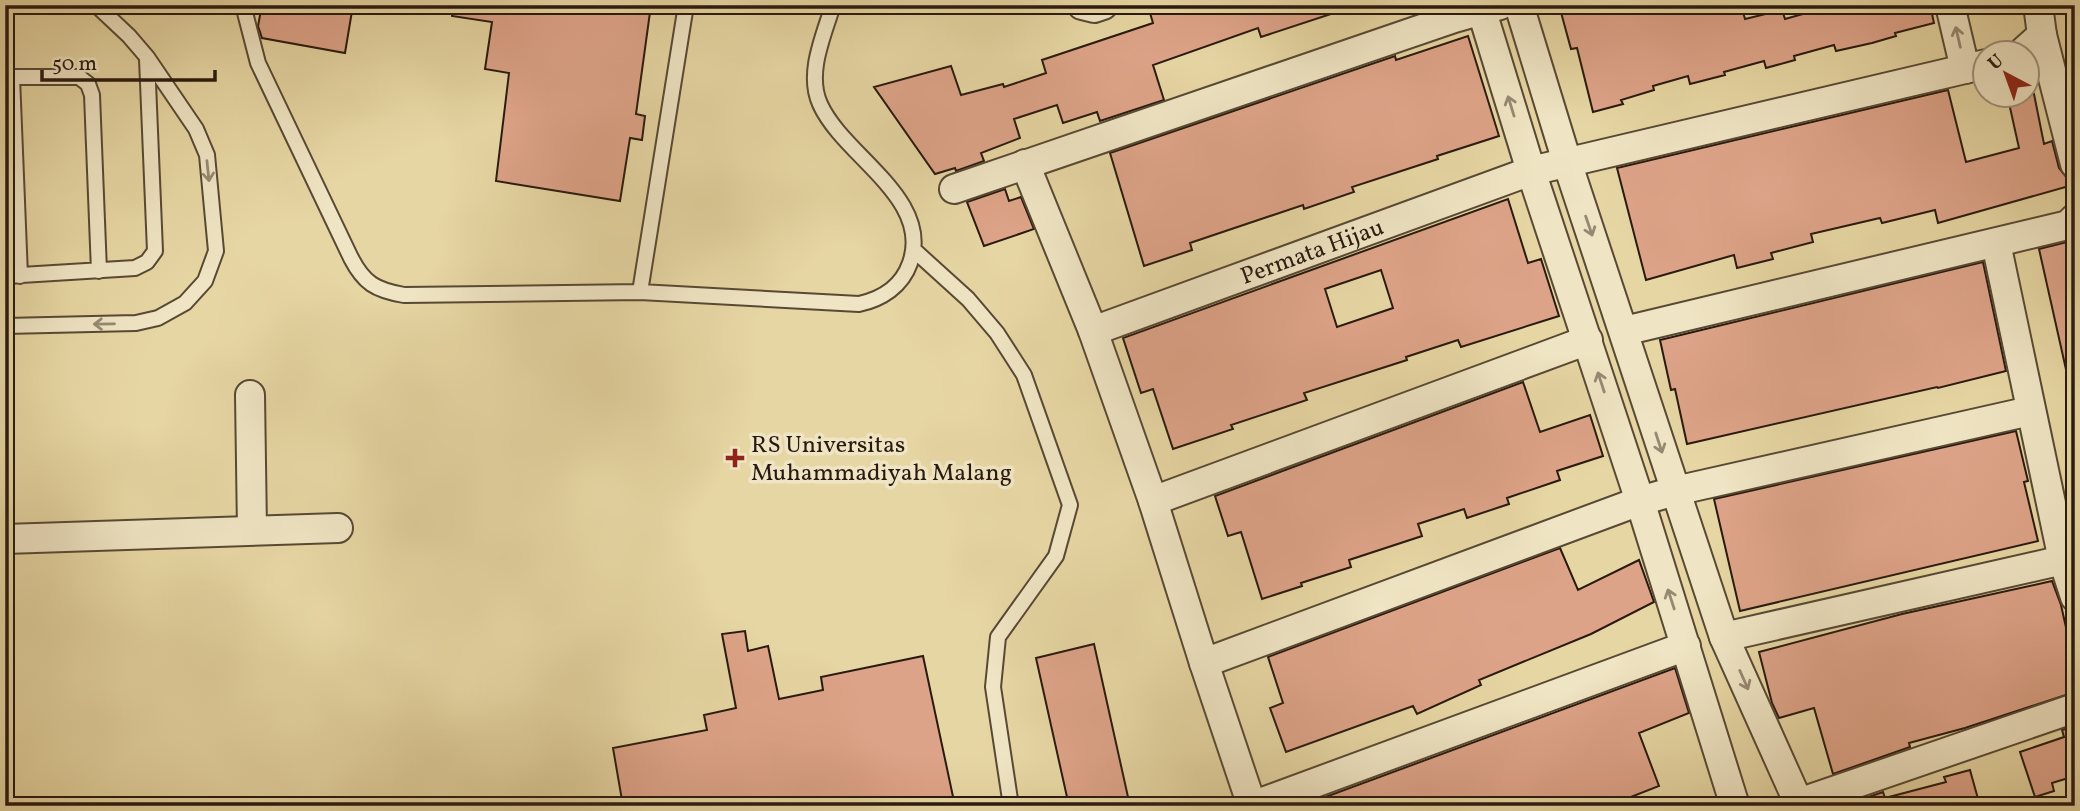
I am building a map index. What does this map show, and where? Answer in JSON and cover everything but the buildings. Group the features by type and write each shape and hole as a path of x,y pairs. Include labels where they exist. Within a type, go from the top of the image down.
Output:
{"street":[{"path":"1082,5 1094,8 1103,5"},
{"path":"1519,5 1567,162 1724,637 1796,805 2075,708"},
{"path":"1950,5 1972,59"},
{"path":"2037,38 2038,5"},
{"path":"954,189 1487,7 1531,171 1640,501 1734,805"},
{"name":"Permata Hijau","path":"1093,331 1531,171 1972,67"},
{"path":"2042,72 2075,164"},
{"path":"1025,164 1093,331 1153,501 1252,806 1686,646"},
{"path":"1624,331 1996,243 2068,225 2075,219"},
{"path":"1996,243 2063,560 2075,597"},
{"path":"1153,501 1588,340"},
{"path":"250,395 252,530"},
{"path":"1204,663 1640,501 2030,411"},
{"path":"5,539 338,528"},
{"path":"1724,637 2063,560"}],"lane":[{"path":"5,326 136,323 158,318 185,303 205,281 216,251 206,155 196,129 147,57 96,5"},
{"path":"243,5 258,63 358,272 376,288 404,296 640,292 859,304 878,299 893,287 906,274 914,250 907,211 895,193 832,123 819,103 815,85 816,61 833,5"},
{"path":"640,292 686,5"},
{"path":"99,271 92,95 88,84 79,77 8,77 13,276 99,271 135,268 147,262 155,251 147,57"},
{"path":"914,250 968,299 997,333 1024,375 1070,505 1056,556 998,637 993,687 1011,806"}],"place":[{"name":"RS Universitas Muhammadiyah Malang","path":"735,458"}]}
